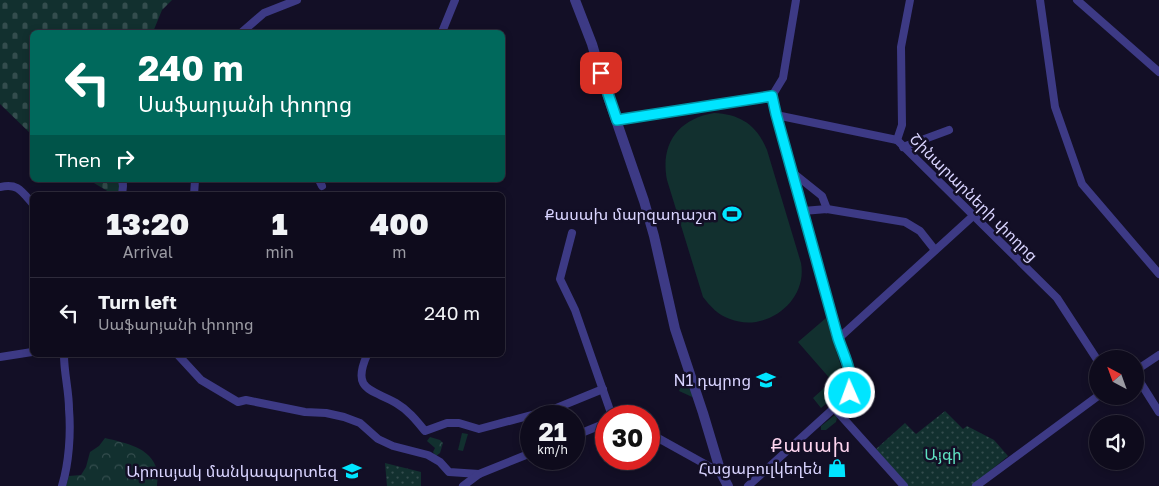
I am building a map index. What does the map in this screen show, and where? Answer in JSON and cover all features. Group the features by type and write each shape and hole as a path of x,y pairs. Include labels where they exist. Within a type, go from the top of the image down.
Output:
{"street":[{"path":"244,30 264,13 297,0"},
{"path":"443,30 455,0"},
{"path":"575,0 592,44 647,210 675,329 721,473 728,486"},
{"path":"748,486 850,393 852,382 838,338 772,96 783,78 796,0"},
{"name":"Շինարարների փողոց","path":"910,0 901,47 902,125 897,140 1057,298 1091,350"},
{"path":"1040,0 1055,107 1082,184 1159,274"},
{"path":"1077,0 1159,72"},
{"path":"617,120 772,96"},
{"path":"776,114 897,140"},
{"path":"903,147 949,130"},
{"path":"792,172 822,196 827,209"},
{"path":"0,188 11,185 20,190 30,201"},
{"path":"803,211 827,209 905,222 923,234 935,250"},
{"path":"838,338 973,216"},
{"path":"572,233 560,279 575,310 608,405"},
{"path":"0,357 30,352"},
{"path":"1144,366 1159,355"},
{"path":"62,486 65,477 69,440 70,409 64,357"},
{"path":"180,357 201,380 238,402 246,400 305,412 326,413 344,417 360,423 378,438 393,446 428,455 440,462 449,472 479,474"},
{"path":"366,357 361,374 366,387 407,411 425,430 447,423 459,423 479,430 554,409 603,389"},
{"path":"1144,387 1159,412"},
{"path":"976,486 1089,403"},
{"path":"834,408 904,486"},
{"path":"660,439 721,473"},
{"path":"463,486 479,474 520,457"}],"green space":[{"path":"0,0 172,0 162,10 154,30 30,30 30,133 0,104"},
{"name":"Քասախ մարզադաշտ","path":"714,113 732,116 746,122 763,141 801,263 801,277 798,290 791,302 770,318 757,322 743,322 730,319 715,310 703,297 667,180 666,155 674,135 690,121"},
{"path":"92,182 127,182 124,192 109,192"},
{"path":"826,318 845,379 845,388 821,408 813,398 832,381 798,342"},
{"path":"688,373 701,401 679,391"},
{"name":"Այգի","path":"945,411 963,429 967,426 994,440 1008,456 972,486 908,486 876,449 905,423 916,434"},
{"path":"835,415 837,418 836,422 826,430 821,430 821,426"},
{"path":"462,433 468,434 463,451 458,450"},
{"path":"430,437 443,443 440,453 436,456 433,452 435,448 427,441"},
{"path":"105,438 136,447 149,456 158,472 157,486 66,486 69,476 81,475 86,467 90,452 99,446"},
{"path":"385,463 421,472 421,486 387,486"}],"place":[{"name":"Քասախ մարզադաշտ","path":"732,214"},
{"name":"N1 դպրոց","path":"766,380"},
{"name":"Հացաբուլկեղեն","path":"837,468"},
{"name":"Արուսյակ մանկապարտեզ","path":"352,471"}],"district":[{"name":"Քասախ","path":"811,445"}],"route":[{"path":"601,73 617,120 772,96 838,338 850,374 852,382 850,393"}]}
